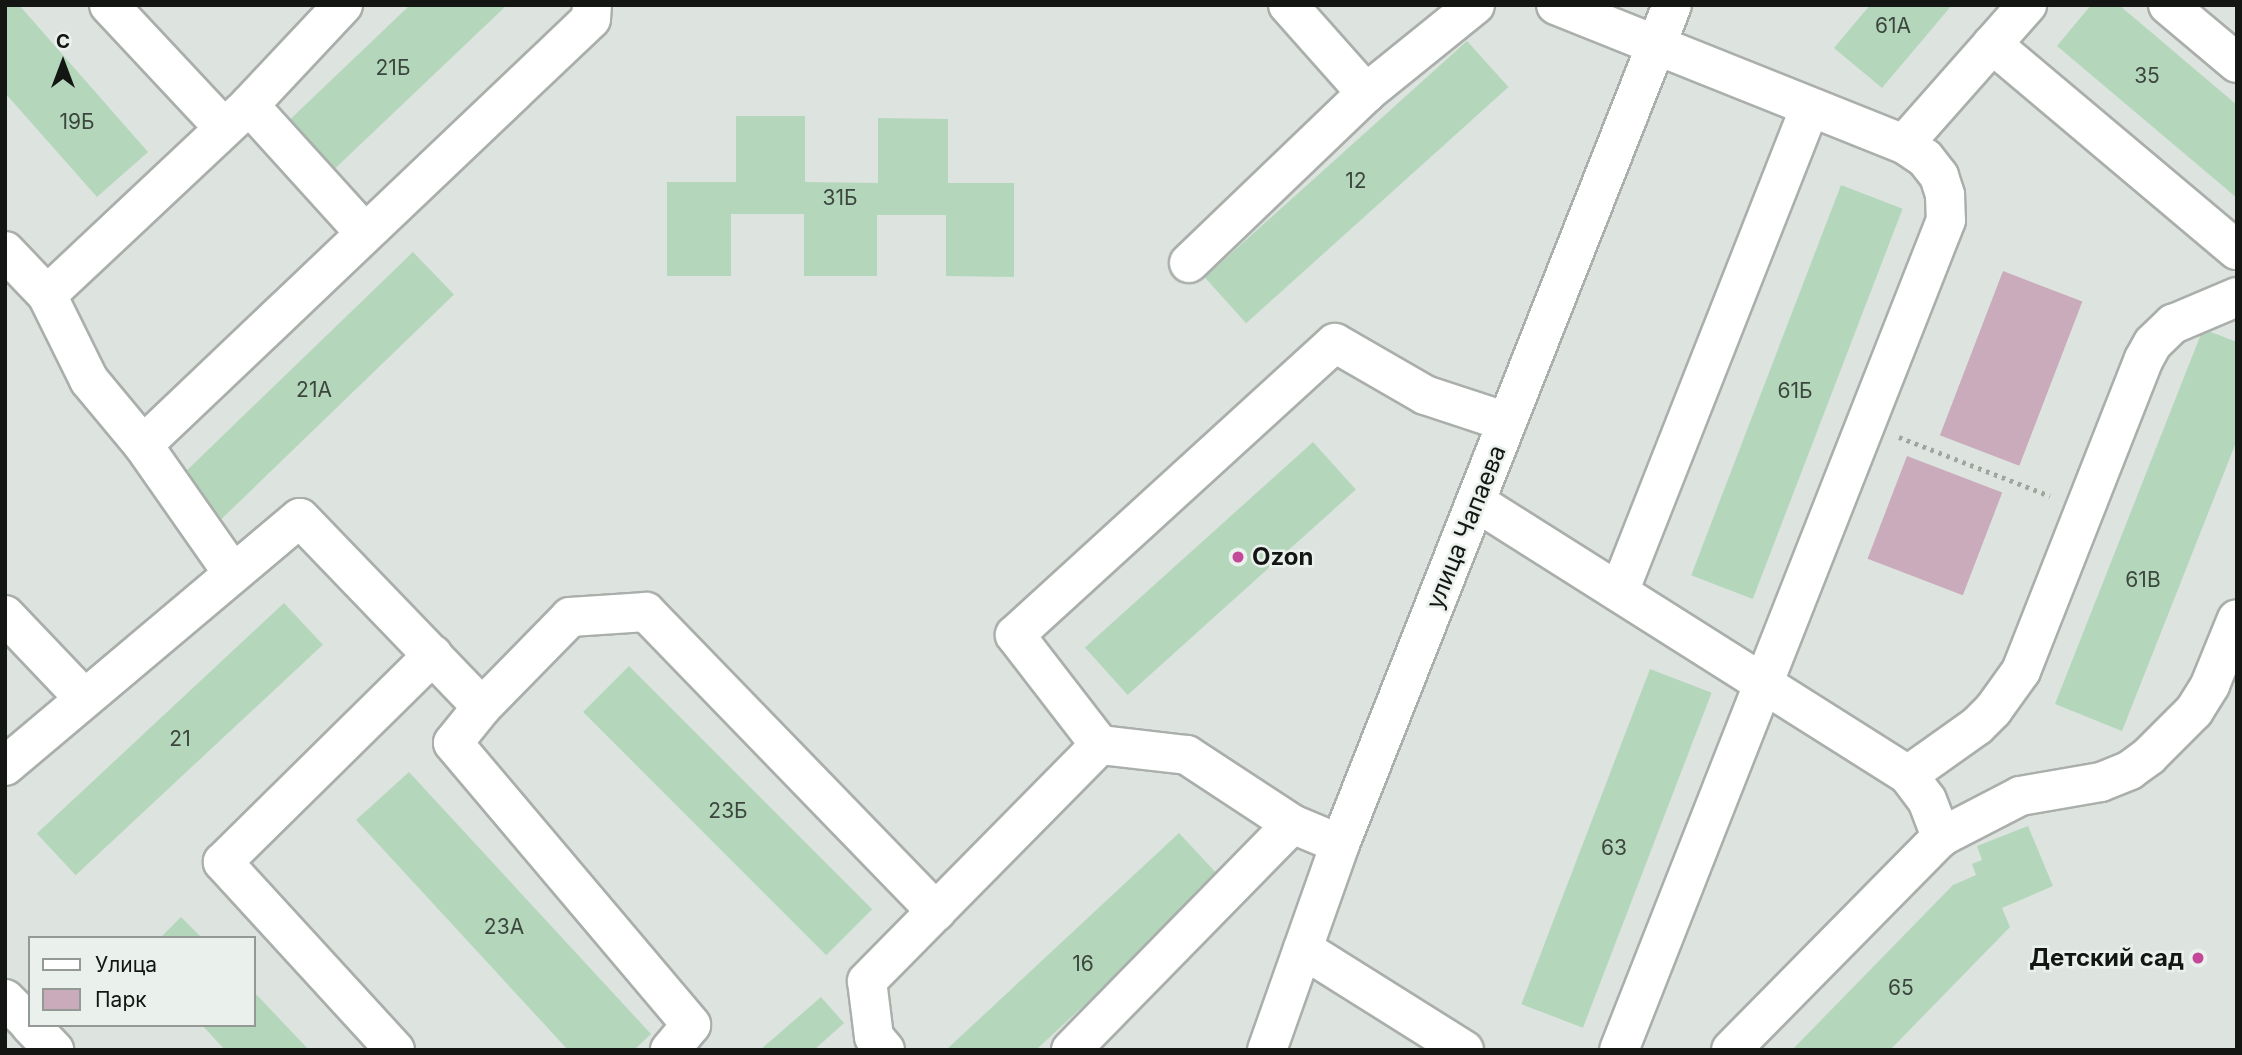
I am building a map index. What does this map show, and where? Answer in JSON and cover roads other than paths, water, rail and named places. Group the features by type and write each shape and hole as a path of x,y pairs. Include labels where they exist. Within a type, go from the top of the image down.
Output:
{"main road":[{"path":"109,5 365,233"},
{"path":"47,295 236,116 343,5"},
{"path":"143,445 591,19 592,5"},
{"path":"1288,5 1366,93"},
{"path":"1189,263 1366,93 1475,5"},
{"path":"1556,5 1904,144 1925,159 1938,177 1945,194 1946,220 1619,1050"},
{"name":"улица Чапаева","path":"1266,1050 1340,844 1672,5"},
{"path":"1904,144 2027,5"},
{"path":"2168,5 2237,63"},
{"path":"1993,44 2237,250"},
{"path":"1619,592 1810,107"},
{"path":"5,251 47,295 89,380 143,445 232,572"},
{"path":"1909,775 1977,726 2009,690 2021,671 2144,359 2153,343 2173,324 2237,297"},
{"path":"1340,844 1292,824 1187,755 1100,745 1015,635 1335,342 1425,396 1507,422"},
{"path":"1476,502 1909,775 1927,800 1941,837"},
{"path":"5,766 232,572 300,518 482,707"},
{"path":"670,1050 691,1025 453,743 482,707 570,617 646,612 936,911"},
{"path":"5,615 84,698"},
{"path":"1731,1050 1941,837 2020,796 2101,782 2130,770 2149,756 2194,711 2210,685 2237,620"},
{"path":"396,1050 223,862 433,655"},
{"path":"885,1050 874,1037 867,981 1100,745"},
{"path":"1071,1050 1292,824"},
{"path":"1303,949 1464,1050"},
{"path":"5,999 28,1023"},
{"path":"32,1027 54,1050"}],"place":[{"name":"Ozon","path":"1238,557"},
{"name":"Детский сад","path":"2198,958"}]}
